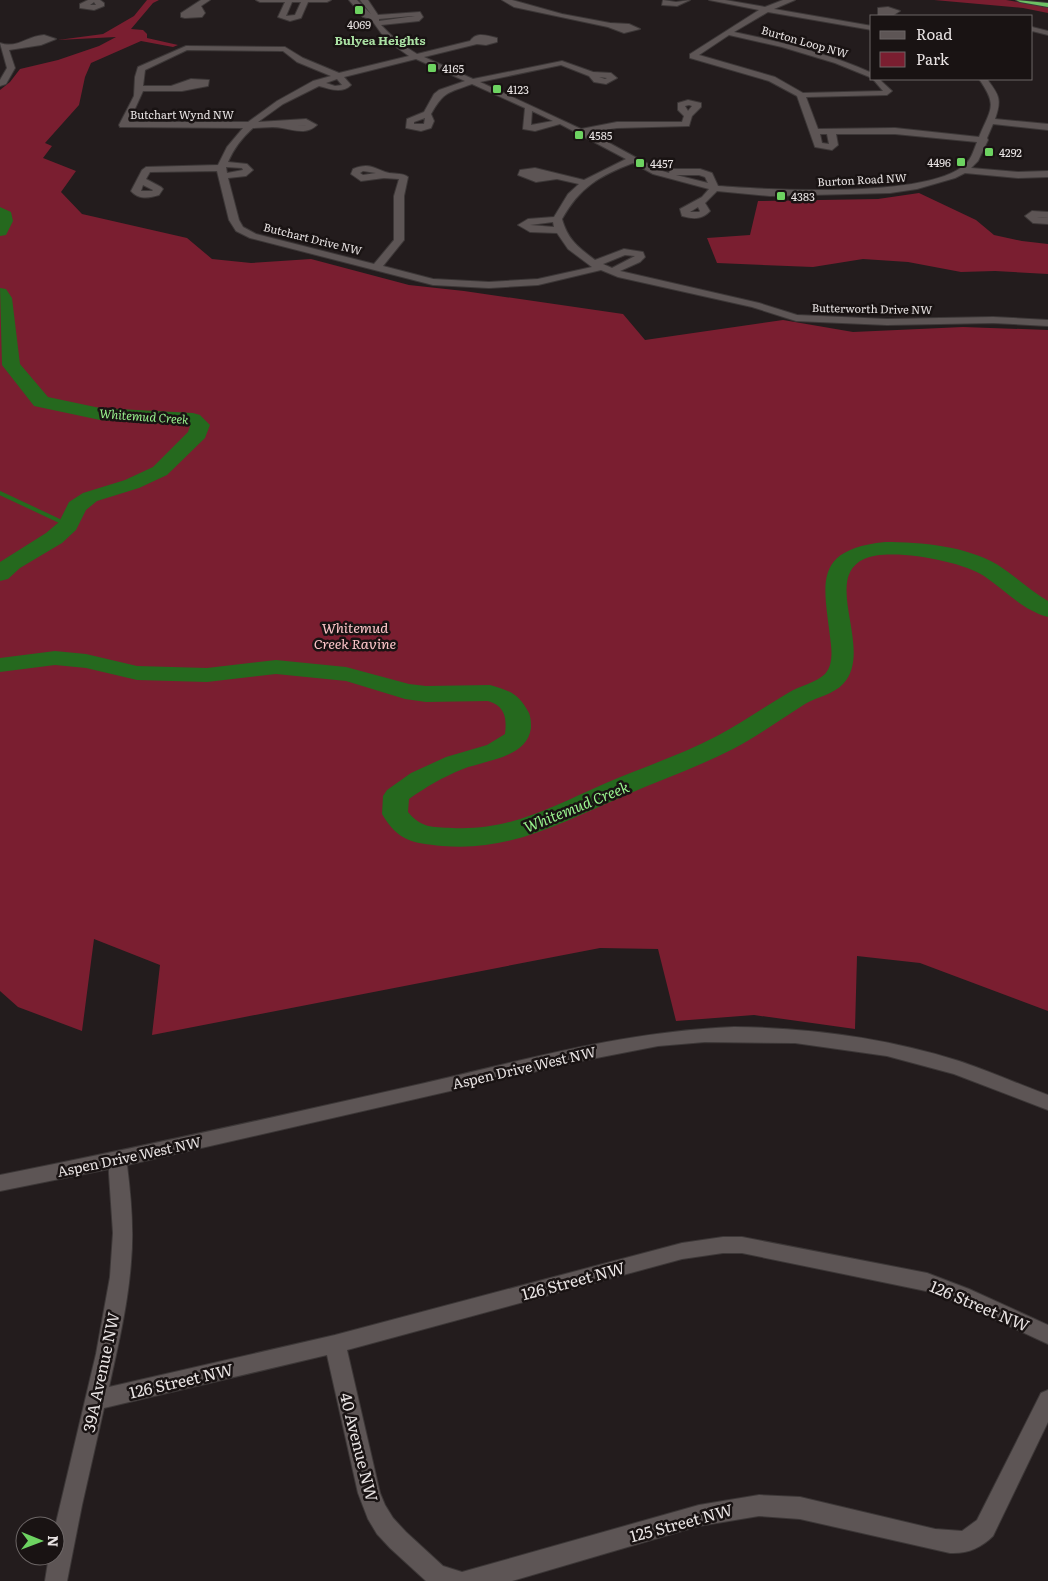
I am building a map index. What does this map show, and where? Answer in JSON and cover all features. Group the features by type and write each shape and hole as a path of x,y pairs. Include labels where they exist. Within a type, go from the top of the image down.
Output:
{"highway":[{"path":"1020,0 1048,5"}],"street":[{"path":"197,6 206,0"},
{"path":"260,0 327,0"},
{"path":"353,0 366,15 376,20"},
{"path":"364,0 374,12 376,20 392,42 415,56 582,131 656,172 704,172 709,175 714,188 701,204"},
{"path":"506,0 516,5 610,25"},
{"path":"667,0 665,3 670,4 677,4 686,0"},
{"path":"713,0 869,26"},
{"path":"791,0 782,1 765,10 694,56 772,79 801,95 818,145 829,148 834,146 831,132"},
{"path":"289,1 282,17 290,19 298,16 305,1"},
{"path":"882,15 881,10 896,11 889,15"},
{"path":"1033,29 1048,33"},
{"name":"Burton Loop NW","path":"729,33 784,45 842,62 870,76"},
{"path":"141,180 146,170 149,169 222,170 232,145 251,124 276,106 316,83 475,42"},
{"path":"0,84 4,82 11,68 2,46 22,45"},
{"name":"Butchart Wynd NW","path":"251,124 122,125 127,121 140,89 137,81 142,69 186,48 285,49 300,60 338,76"},
{"path":"426,114 436,96 450,88 473,81 562,63 592,74"},
{"path":"316,83 343,88 347,85 338,76"},
{"name":"Burton Loop NW","path":"801,95 887,94 888,91 875,80"},
{"name":"Burton Road NW","path":"714,188 770,193 890,190 932,183 964,170 974,162 996,105 994,94 984,80"},
{"name":"Butchart Wynd NW","path":"140,89 175,87"},
{"path":"529,106 526,127 535,128 561,121"},
{"path":"582,131 617,125 686,124 688,115"},
{"path":"990,120 1048,127"},
{"path":"251,124 282,125"},
{"path":"815,132 895,131 984,140"},
{"path":"560,230 530,230 523,225 528,222 557,219 565,204 596,174 632,160"},
{"name":"Butchart Drive NW","path":"222,170 234,220 239,229 254,236 378,266 433,282 489,285 538,282 603,268"},
{"path":"964,170 1018,175 1048,174"},
{"name":"Butchart Drive NW","path":"378,266 399,240 398,196 404,177 384,175"},
{"path":"558,176 585,183"},
{"path":"1048,215 1035,213 1030,216 1036,221 1048,221"},
{"name":"Butterworth Drive NW","path":"557,219 560,230 571,247 603,268 686,290 755,305 796,318 887,322 993,320 1048,323"},
{"name":"Aspen Drive West NW","path":"0,1183 117,1160 581,1054 646,1041 703,1035 756,1033 784,1035 892,1051 953,1066 1048,1103"},
{"name":"39A Avenue NW","path":"56,1581 62,1542 95,1400 120,1277 123,1227 117,1160"},
{"name":"126 Street NW","path":"95,1400 335,1344 682,1251 723,1245 759,1247 927,1282 962,1295 1048,1334"},
{"name":"40 Avenue NW","path":"335,1344 369,1493 376,1511 385,1526 427,1568 437,1576 456,1580"},
{"name":"125 Street NW","path":"456,1580 718,1510 755,1505 781,1505 800,1508 956,1544 967,1542 977,1537 985,1528 1048,1400"}],"green space":[{"name":"Whitemud Creek Ravine","path":"147,0 159,0 153,3 131,29 143,30 147,34 147,38 178,45 173,47 141,41 91,63 85,77 79,105 45,143 52,146 43,158 76,171 61,192 82,214 187,238 212,259 251,263 311,259 409,285 623,314 645,340 783,320 853,332 963,327 1048,330 1048,1011 920,963 857,956 855,1029 754,1015 676,1021 658,949 600,948 152,1035 160,965 94,939 82,1031 18,1007 0,991 0,90 10,82 20,69 58,60 99,46 116,37 58,40 103,34 134,16"},
{"path":"934,0 1006,0 1048,7 1048,13 1023,8"},
{"path":"919,193 976,220 994,235 1048,244 1048,274 995,271 961,272 908,262 863,259 813,267 717,263 707,238 750,235 758,201 878,199"}],"waterway":[{"name":"Whitemud Creek","path":"0,212 5,215 5,221 0,231"},
{"name":"Whitemud Creek","path":"0,293 3,298 11,365 41,402 100,414 193,419 200,425 198,434 160,471 132,484 90,497 77,507 68,525 54,538 12,563 0,574"},
{"path":"0,493 68,525"},
{"name":"Whitemud Creek","path":"0,665 55,658 86,661 137,673 207,675 276,667 346,674 405,691 426,694 490,693 502,697 511,703 519,719 517,737 496,751 455,763 420,779 396,796 395,814 409,830 424,835 480,838 504,834 536,824 712,749 762,721 797,698 834,679 842,667 843,652 835,596 836,579 842,565 856,554 869,550 904,549 962,558 990,570 1025,597 1048,610"}],"place":[{"name":"4069","path":"359,10"},
{"name":"4165","path":"432,68"},
{"name":"4123","path":"497,89"},
{"name":"4585","path":"579,135"},
{"name":"4292","path":"989,152"},
{"name":"4496","path":"961,162"},
{"name":"4457","path":"640,163"},
{"name":"4383","path":"781,196"}],"district":[{"name":"Bulyea Heights","path":"380,40"}]}
